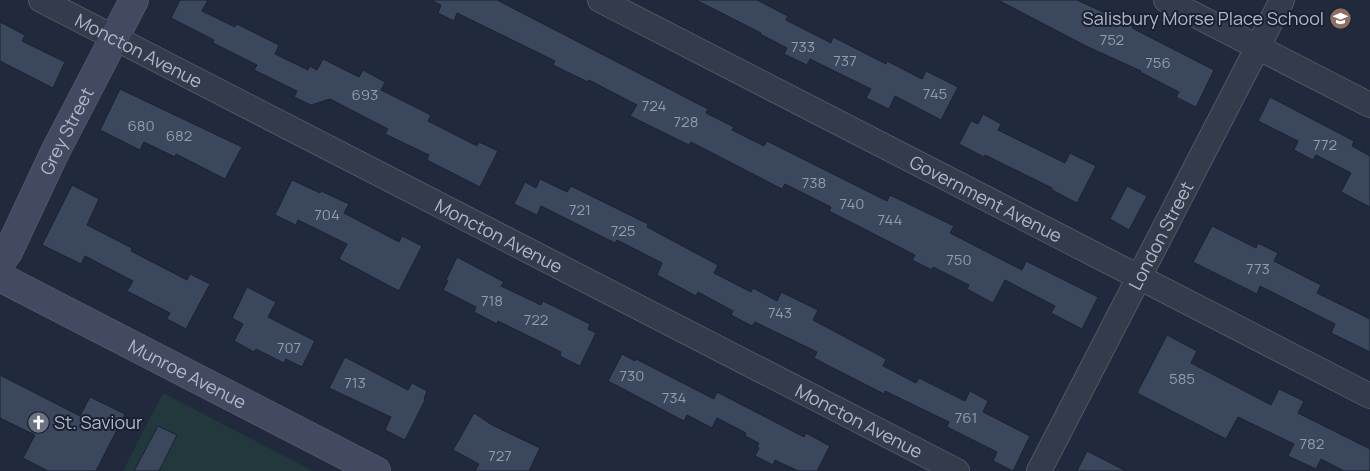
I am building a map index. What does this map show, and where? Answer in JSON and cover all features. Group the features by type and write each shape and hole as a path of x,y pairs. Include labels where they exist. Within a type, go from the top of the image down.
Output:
{"street":[{"name":"Moncton Avenue","path":"41,0 957,471"},
{"name":"Grey Street","path":"0,263 8,252 55,152 134,0"},
{"name":"Government Avenue","path":"600,0 1370,396"},
{"path":"1166,0 1370,105"},
{"name":"London Street","path":"1039,471 1282,0"},
{"name":"Munroe Avenue","path":"0,277 376,471"}],"green space":[{"path":"163,393 313,471 123,471"}],"building":[{"path":"180,0 208,0 202,11 235,27 237,24 279,45 275,54 308,70 310,66 317,70 323,59 359,77 363,70 385,82 381,90 431,115 428,121 477,146 479,142 498,151 480,187 427,160 429,155 385,134 388,129 330,99 311,105 294,97 297,91 254,70 257,65 213,43 214,40 171,18"},
{"path":"431,0 497,0 708,109 706,113 734,127 732,130 764,146 767,141 887,201 890,195 954,226 950,233 1022,270 1026,261 1098,297 1082,329 1051,313 1055,306 1005,280 993,303 967,289 969,285 933,267 932,270 912,260 915,255 829,211 831,207 785,184 782,189 691,142 689,145 630,116 637,105 589,80 588,82 553,65 555,61 457,13 454,21 438,13 441,5"},
{"path":"696,0 757,0 788,16 786,20 831,43 833,37 886,64 887,61 922,79 926,71 958,87 941,120 895,96 889,109 866,98 871,89 810,59 807,65 784,54 787,48"},
{"path":"998,0 1077,0 1133,26 1132,28 1214,70 1196,107 1176,97 1179,92 1141,71 1086,46"},
{"path":"0,22 25,35 22,41 65,62 53,88 0,61"},
{"path":"120,89 242,147 225,179 176,154 175,157 144,142 140,150 100,130"},
{"path":"1270,97 1354,141 1352,146 1370,156 1370,207 1341,192 1351,173 1316,155 1313,160 1294,150 1298,141 1258,121"},
{"path":"983,114 1001,124 998,130 1065,163 1070,153 1096,166 1077,203 1052,190 1052,188 959,144 971,121 978,124"},
{"path":"540,179 567,192 571,186 648,224 647,227 718,265 714,273 751,292 753,288 777,301 781,292 818,310 813,320 886,359 883,366 916,383 919,378 965,401 970,391 988,401 983,412 1030,436 1013,471 993,461 997,452 947,427 949,422 885,391 884,394 814,358 817,352 755,322 752,326 731,315 733,311 698,292 696,296 657,275 662,263 617,240 615,243 541,206 537,215 514,204 525,182 536,188"},
{"path":"292,180 349,204 344,213 399,242 402,236 422,246 399,291 339,259 347,244 298,220 296,225 275,215"},
{"path":"72,185 99,199 87,225 132,248 131,251 187,280 190,274 210,284 186,329 167,319 170,313 127,291 133,281 85,256 81,264 42,245"},
{"path":"1127,186 1147,196 1129,230 1110,219"},
{"path":"1212,226 1256,248 1258,243 1278,253 1274,261 1321,285 1317,293 1370,319 1370,352 1331,333 1335,324 1260,286 1257,294 1193,262"},
{"path":"457,257 504,282 501,286 541,305 543,301 590,324 588,329 596,333 580,366 560,356 561,352 498,321 497,324 474,312 476,307 443,290"},
{"path":"247,287 276,302 268,317 315,341 302,367 286,359 284,363 256,349 254,352 234,341 243,324 232,318"},
{"path":"1167,335 1197,351 1191,363 1271,405 1279,389 1304,401 1298,413 1370,449 1370,471 1344,471 1321,459 1316,469 1288,456 1294,444 1238,417 1226,439 1137,393"},
{"path":"622,354 635,361 636,359 714,399 717,392 804,437 806,433 830,446 817,471 798,471 775,460 773,465 755,456 759,443 745,436 746,433 717,418 712,428 687,415 684,421 608,381"},
{"path":"345,357 408,390 412,383 427,391 425,400 405,440 385,430 391,417 329,388"},
{"name":"St. Saviour","path":"0,375 80,416 90,397 125,414 96,471 48,471 23,458 35,435 0,418"},
{"path":"474,413 492,425 540,448 529,471 475,471 479,464 453,450"},
{"path":"158,426 177,435 159,471 134,471"},
{"path":"1087,451 1126,471 1077,471"}],"place":[{"name":"Salisbury Morse Place School","path":"1340,18"},
{"name":"St. Saviour","path":"38,422"}]}
